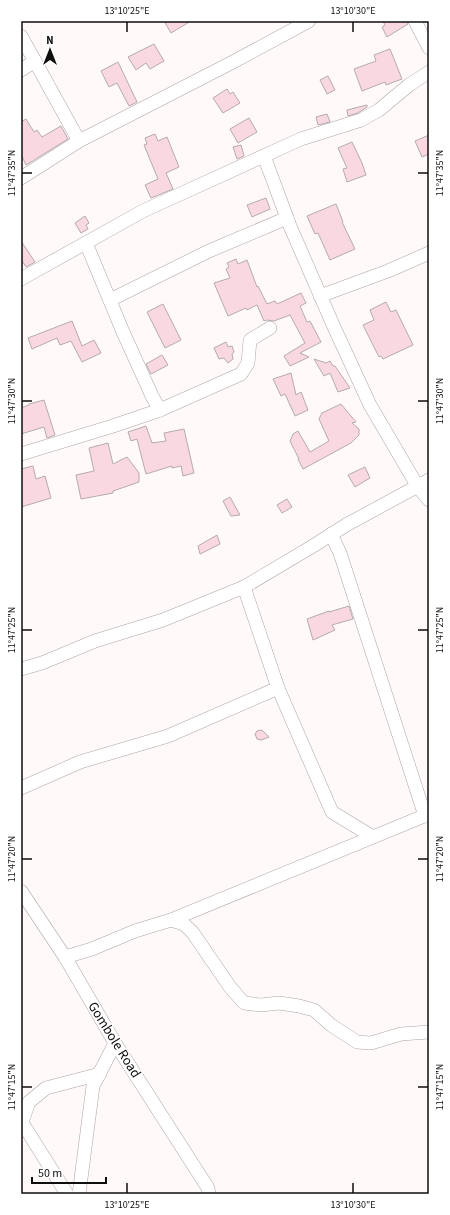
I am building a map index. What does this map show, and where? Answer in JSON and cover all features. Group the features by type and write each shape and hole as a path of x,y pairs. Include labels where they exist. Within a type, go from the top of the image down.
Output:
{"street":[{"path":"21,178 79,141 309,21"},
{"path":"415,21 429,48"},
{"path":"21,36 79,141"},
{"path":"21,70 35,61"},
{"path":"21,279 143,211 301,139 361,120 379,110 409,85 429,72"},
{"path":"264,156 287,218 320,296 370,405 424,483 429,500"},
{"path":"110,300 209,251 287,218"},
{"path":"86,243 152,396 160,410"},
{"path":"320,296 388,271 429,253"},
{"path":"21,454 160,410 241,374 248,363 250,340 270,328"},
{"path":"21,669 42,663 95,641 163,620 244,587 346,525 424,483"},
{"path":"65,957 92,949 135,930 171,920 427,815 340,553 331,534"},
{"path":"244,587 278,688 332,812 373,837"},
{"path":"21,788 80,762 168,736 278,688"},
{"name":"Gombole Road","path":"21,892 65,957 115,1043 208,1191"},
{"path":"171,920 184,924 193,933 230,987 244,1004 279,1004 299,1006 314,1010 331,1025 357,1042 371,1044 401,1034 429,1032"},
{"path":"79,1194 93,1086 115,1043"},
{"path":"67,1194 21,1122 29,1102 46,1088 100,1074"}],"building":[{"path":"164,21 191,21 171,33"},
{"path":"383,21 407,21 408,24 387,37 382,27 385,25"},
{"path":"154,44 164,61 150,69 146,63 136,70 128,57"},
{"path":"390,49 402,79 386,85 385,82 362,91 354,69 376,61 374,55"},
{"path":"118,62 137,102 129,106 117,83 109,87 101,71"},
{"path":"328,76 335,90 327,94 320,80"},
{"path":"227,89 230,94 233,92 240,103 223,113 213,98"},
{"path":"367,105 367,107 358,113 348,116 347,110"},
{"path":"327,114 330,122 318,125 316,117"},
{"path":"249,118 257,132 238,143 230,129"},
{"path":"26,119 34,132 37,130 42,137 61,126 68,139 26,165 21,154 21,122"},
{"path":"155,134 158,141 167,137 179,167 166,173 173,189 151,198 145,185 158,179 144,145 147,144 145,138"},
{"path":"429,135 429,154 422,157 415,141"},
{"path":"352,142 366,175 347,182 343,169 347,168 338,148"},
{"path":"241,145 244,156 237,159 233,147"},
{"path":"266,198 270,209 252,217 247,205"},
{"path":"336,204 342,222 355,249 330,260 318,233 315,234 307,216"},
{"path":"85,216 89,223 86,225 88,229 81,233 75,223"},
{"path":"21,241 35,262 26,267 21,259"},
{"path":"236,259 238,264 247,260 257,287 258,286 267,304 275,301 277,304 301,293 306,303 300,306 307,322 310,321 321,342 300,353 309,357 290,366 284,356 305,343 290,315 274,321 264,321 257,305 228,316 214,283 230,278 226,269 229,267 227,263"},
{"path":"386,302 391,312 396,310 413,345 383,359 381,356 379,357 363,325 374,320 370,310"},
{"path":"163,304 181,340 165,348 147,312"},
{"path":"72,321 82,346 94,340 101,353 82,362 71,341 60,345 57,338 32,349 28,338"},
{"path":"226,342 228,347 232,346 234,352 232,354 233,359 228,363 224,358 219,359 214,348"},
{"path":"162,355 168,365 151,374 146,364"},
{"path":"314,359 326,363 330,361 350,388 338,392 330,373 324,376"},
{"path":"291,373 296,395 301,392 308,410 295,416 285,394 281,396 273,379"},
{"path":"44,400 55,435 47,438 44,427 21,434 21,408"},
{"path":"341,404 356,422 352,423 359,429 359,435 351,443 303,469 290,441 293,434 298,431 310,452 329,441 319,419 322,413"},
{"path":"146,426 152,443 166,441 164,433 184,429 194,473 183,476 181,466 172,468 172,466 146,474 137,439 131,441 128,432"},
{"path":"108,443 113,464 127,457 139,473 139,482 113,491 113,493 81,499 76,475 94,471 89,448"},
{"path":"33,466 36,479 45,476 51,498 21,507 21,469"},
{"path":"365,467 370,478 355,487 348,475"},
{"path":"230,497 240,515 231,516 223,501"},
{"path":"287,499 292,507 282,513 277,505"},
{"path":"217,535 220,544 200,554 198,546"},
{"path":"349,606 353,619 332,625 335,630 313,640 307,619"},
{"path":"261,730 269,737 261,740 257,739 255,734 257,731"}]}
